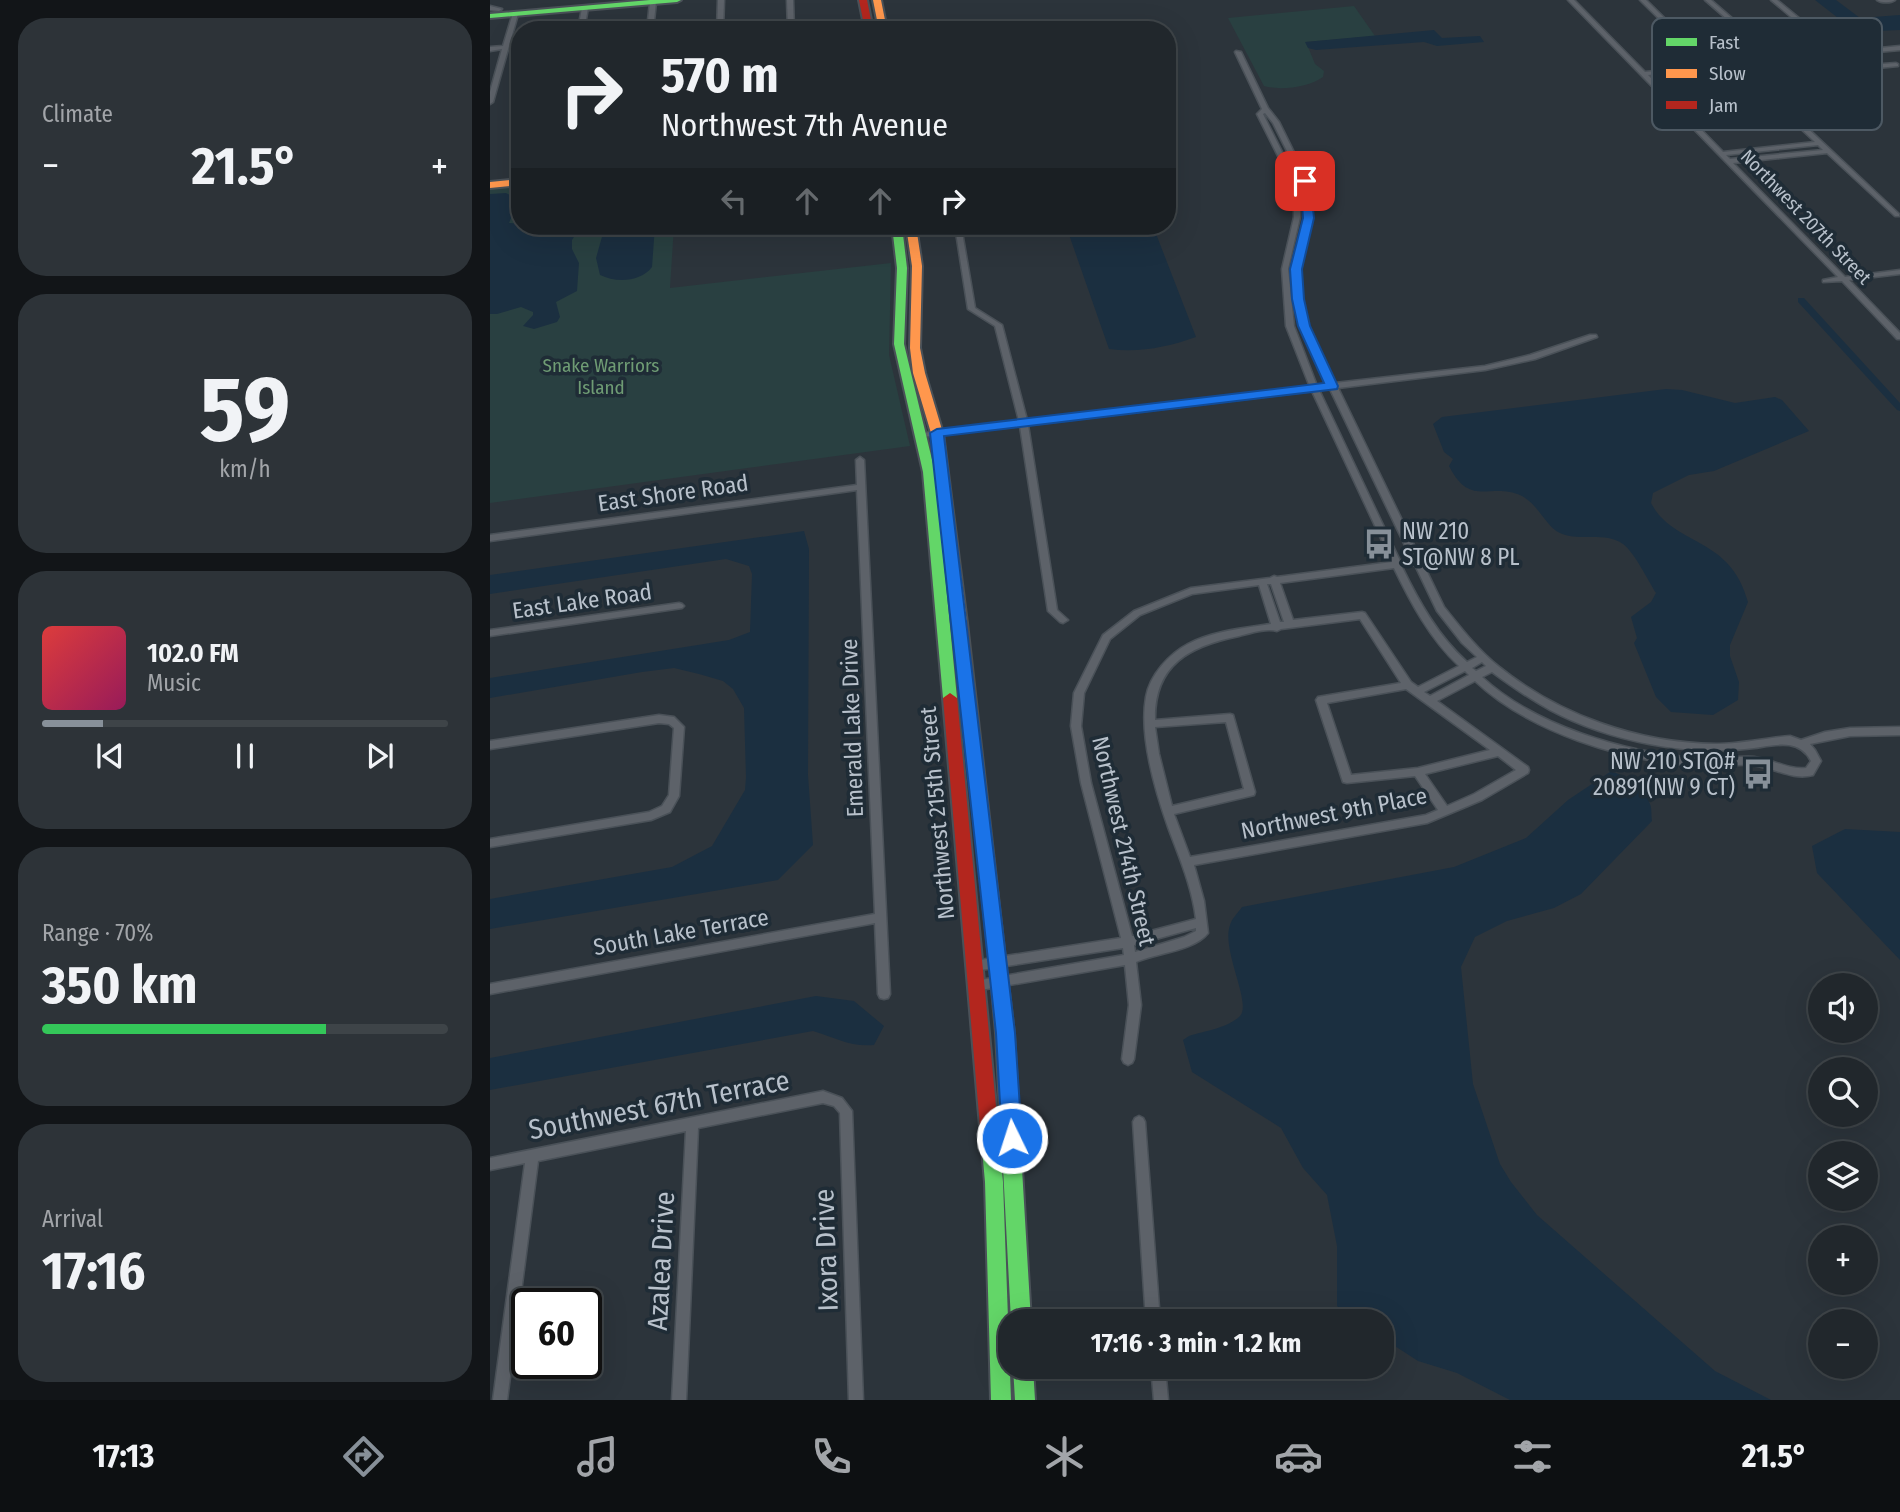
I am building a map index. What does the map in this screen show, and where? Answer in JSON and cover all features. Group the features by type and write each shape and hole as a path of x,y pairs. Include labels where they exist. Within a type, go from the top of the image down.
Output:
{"main road":[{"path":"492,11 515,13 558,10 607,0"},
{"path":"492,11 677,0"},
{"path":"863,0 867,21"},
{"path":"877,0 881,21"},
{"path":"490,185 511,183"},
{"name":"Northwest 215th Street","path":"898,235 902,268 899,344 930,434 929,472 994,1182 1001,1400"},
{"name":"Northwest 215th Street","path":"912,235 917,266 915,348 930,434 999,981 1012,1138 1020,1309"},
{"path":"1024,1379 1025,1400"}],"street":[{"path":"720,21 721,0"},
{"path":"790,0 790,21"},
{"name":"Northwest 207th Street","path":"1571,0 1652,82"},
{"path":"1643,0 1661,18"},
{"path":"1708,0 1729,18"},
{"path":"1774,0 1796,18"},
{"path":"1880,0 1892,0"},
{"path":"651,21 653,2"},
{"path":"582,21 585,5"},
{"path":"513,21 515,13"},
{"path":"490,102 511,28"},
{"path":"490,49 506,47"},
{"path":"1882,50 1900,48"},
{"path":"1238,52 1265,109 1276,122 1305,181 1308,218 1296,269 1298,299 1304,326 1440,609 1461,639 1481,659 1528,695 1601,727 1643,738 1707,748 1772,740 1802,743 1815,738 1877,729 1900,731"},
{"path":"1882,53 1898,66"},
{"path":"490,68 500,67"},
{"path":"1644,74 1652,73"},
{"path":"1265,109 1260,114 1293,180 1297,198 1297,217 1285,269 1290,326 1315,390 1423,619 1444,648 1475,677 1511,704 1559,729 1593,741 1656,757 1711,763 1758,761 1799,774 1809,772 1816,761 1813,752 1802,743"},
{"name":"Northwest 207th Street","path":"1699,130 1900,337"},
{"path":"1806,130 1897,215"},
{"path":"1723,155 1820,143"},
{"path":"1794,146 1801,153"},
{"path":"1779,148 1786,155"},
{"path":"1730,162 1828,150"},
{"path":"960,235 972,309 998,325 1023,421 1053,611 1063,620"},
{"path":"1825,281 1900,272"},
{"path":"930,434 1485,368 1532,357 1593,337"},
{"name":"Emerald Lake Drive","path":"860,460 884,994"},
{"name":"East Shore Road","path":"490,538 861,487"},
{"path":"1277,628 1262,581 1417,562"},
{"path":"1274,579 1290,625"},
{"name":"Northwest 214th Street","path":"1128,1059 1135,1005 1128,942 1086,783 1076,726 1079,694 1106,637 1137,613 1191,591 1262,581"},
{"name":"East Lake Road","path":"490,633 679,606"},
{"path":"975,986 1129,959 1147,950 1202,933 1200,901 1168,811 1149,724 1152,694 1162,670 1197,643 1290,625 1362,615 1412,689 1498,752"},
{"path":"1481,659 1412,689 1321,700 1347,779 1418,772 1498,752"},
{"path":"1428,701 1492,667"},
{"path":"1149,724 1230,718 1250,792 1168,811"},
{"path":"490,745 659,719 671,720 679,727 674,796 666,809 651,816 490,843"},
{"name":"Northwest 9th Place","path":"1188,862 1427,819 1478,797 1524,770 1498,752"},
{"path":"1418,772 1446,811"},
{"name":"South Lake Terrace","path":"490,989 879,918"},
{"path":"974,966 1128,942 1202,922"},
{"name":"Southwest 67th Terrace","path":"490,1164 823,1097 838,1102"},
{"name":"Ixora Drive","path":"838,1102 845,1111 856,1400"},
{"path":"1139,1122 1152,1309"},
{"name":"Azalea Drive","path":"679,1400 692,1124"},
{"path":"500,1400 532,1156"},
{"path":"1158,1379 1161,1400"}],"green space":[{"path":"1354,6 1375,36 1306,42 1315,64 1324,71 1323,77 1303,86 1286,88 1264,86 1228,18"},
{"name":"Snake Warriors Island","path":"511,186 511,235 673,235 670,288 891,263 889,355 910,446 490,503 490,188"}],"water":[{"path":"1815,0 1836,0 1860,18 1838,18"},
{"path":"1900,15 1900,30 1882,31 1882,18 1860,18"},
{"path":"1434,30 1442,38 1480,36 1484,42 1437,46 1424,42 1316,50 1308,48 1305,42"},
{"path":"506,193 511,196 511,235 575,235 572,249 579,263 577,291 556,302 560,317 557,322 534,329 523,326 533,312 521,307 490,314 490,194"},
{"path":"602,235 654,235 652,267 641,276 628,280 600,275 596,258"},
{"path":"1069,235 1156,235 1196,337 1153,348 1109,349"},
{"path":"1666,389 1682,390 1735,403 1775,397 1782,400 1809,431 1714,471 1689,475 1653,493 1651,503 1661,517 1673,528 1728,564 1740,580 1748,602 1730,645 1730,656 1739,682 1738,700 1713,715 1671,712 1656,697 1634,643 1637,638 1631,617 1651,602 1656,593 1627,548 1608,538 1576,537 1560,533 1522,496 1511,492 1482,491 1465,487 1449,466 1453,459 1444,452 1433,424 1442,417"},
{"path":"804,531 809,549 808,775 813,845 778,880 490,929 490,899 672,867 712,846 745,790 746,777 744,708 733,689 723,681 674,668 490,698 490,678 729,640 750,632 752,574 749,566 726,559 490,594 490,575"},
{"path":"1610,772 1616,773 1644,793 1651,806 1652,821 1581,894 1554,908 1507,921 1475,937 1461,967 1473,1084 1500,1164 1537,1215 1715,1371 1771,1400 1510,1400 1457,1373 1418,1361 1394,1345 1394,1309 1340,1309 1337,1306 1337,1246 1327,1195 1303,1168 1281,1128 1192,1072 1183,1040 1235,1020 1243,1009 1228,936 1231,922 1242,907 1454,867 1526,838 1568,800"},
{"path":"1845,829 1900,832 1900,960 1817,873 1812,846"},
{"path":"816,996 854,1001 884,1026 874,1045 850,1043 813,1031 490,1090 490,1058"}],"waterway":[{"path":"1801,300 1900,408"}],"traffic: fast":[{"path":"490,16 677,0"},
{"path":"898,235 902,268 899,344 929,472 950,698"},
{"path":"998,967 1005,1033 1020,1309"},
{"path":"990,1138 994,1182 1001,1400"},
{"path":"1024,1379 1025,1400"}],"traffic: slow":[{"path":"877,0 881,21"},
{"path":"490,185 511,183"},
{"path":"912,235 917,266 915,348 919,373 937,433 960,623"}],"traffic: jam":[{"path":"863,0 867,21"},
{"path":"960,623 998,967"},
{"path":"950,698 990,1138"}],"place":[{"name":"NW 210 ST@NW 8 PL","path":"1379,544"},
{"name":"NW 210 ST@# 20891(NW 9 CT)","path":"1758,774"}],"route":[{"path":"1012,1138 1005,1033 937,433 1332,386 1304,326 1298,299 1296,269 1308,218 1309,199 1305,181"}]}
